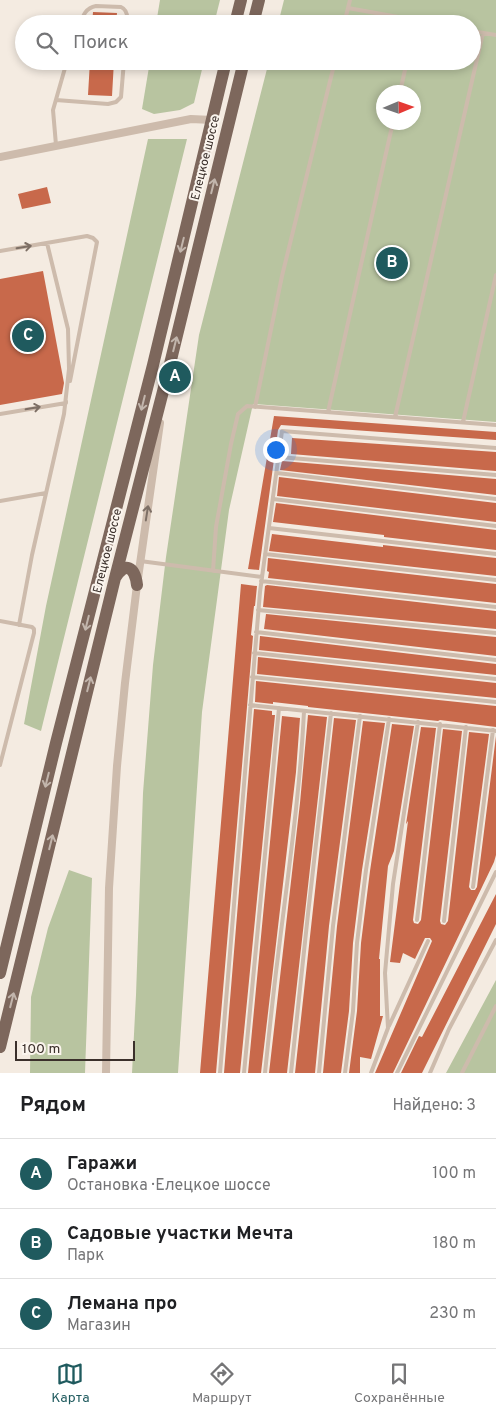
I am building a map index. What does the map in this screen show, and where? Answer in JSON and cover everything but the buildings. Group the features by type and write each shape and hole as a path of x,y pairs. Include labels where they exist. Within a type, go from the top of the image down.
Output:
{"main road":[{"path":"238,15 241,0"},
{"path":"255,15 259,0"},
{"name":"Елецкое шоссе","path":"0,973 56,743 153,365 224,70"},
{"name":"Елецкое шоссе","path":"0,1047 242,70"},
{"path":"115,578 121,570 125,568 131,569 136,576 137,585"}],"street":[{"path":"0,157 191,119 212,120"},
{"path":"106,1073 109,888 116,775 140,561 169,368"}],"lane":[{"path":"346,15 350,0"},
{"path":"83,15 93,6 121,6 124,8 126,15"},
{"path":"348,8 382,15"},
{"path":"481,42 483,33 496,35"},
{"path":"56,145 53,110 64,70"},
{"path":"56,100 108,104 116,102 121,97 123,70"},
{"path":"255,407 282,276 333,70"},
{"path":"402,85 405,70"},
{"path":"395,417 475,70"},
{"path":"328,412 392,130"},
{"path":"0,251 87,236 97,242 57,448 32,555 19,625"},
{"path":"48,243 68,329 69,369 66,403"},
{"path":"463,422 496,275"},
{"path":"0,414 66,403"},
{"path":"213,571 216,527 231,444 238,414 247,406 496,425"},
{"path":"220,1073 258,610 282,431 496,448"},
{"path":"279,457 496,474"},
{"path":"277,473 496,499"},
{"path":"0,501 46,493"},
{"path":"273,499 496,526"},
{"path":"269,528 496,554"},
{"path":"265,554 496,580"},
{"path":"140,561 262,579 496,606"},
{"path":"258,610 496,632"},
{"path":"0,621 34,629 0,765"},
{"path":"256,632 496,660"},
{"path":"254,652 496,680"},
{"path":"252,677 496,702"},
{"path":"250,705 494,731 473,887"},
{"path":"244,1073 279,708"},
{"path":"265,1073 278,956 290,872 303,742 304,711"},
{"path":"291,1073 331,713"},
{"path":"319,1073 332,926 360,716"},
{"path":"345,1073 353,1011 357,943 366,870 389,719"},
{"path":"388,1028 385,973 393,884 418,722"},
{"path":"416,920 440,724"},
{"path":"444,921 466,727"},
{"path":"397,1073 496,872"},
{"path":"430,1073 449,1029 496,940"},
{"path":"371,1073 388,1028 428,941"},
{"path":"464,1072 496,1006"}],"green space":[{"path":"160,0 220,0 216,15 158,15"},
{"path":"284,0 496,0 496,422 253,404 229,510 202,712 178,1073 132,1073 143,793 153,665 166,557 199,335 267,70 481,70 481,15 280,15"},
{"path":"148,70 202,70 194,103 180,110 154,114 142,109"},
{"path":"148,139 187,139 41,731 24,724 46,606"},
{"path":"69,870 92,878 85,1073 30,1073 31,997 48,928"},
{"path":"496,980 496,1073 446,1073"}],"place":[{"name":"Садовые участки Мечта","path":"392,263"},
{"name":"Лемана про","path":"28,336"},
{"name":"Гаражи","path":"175,377"}]}
